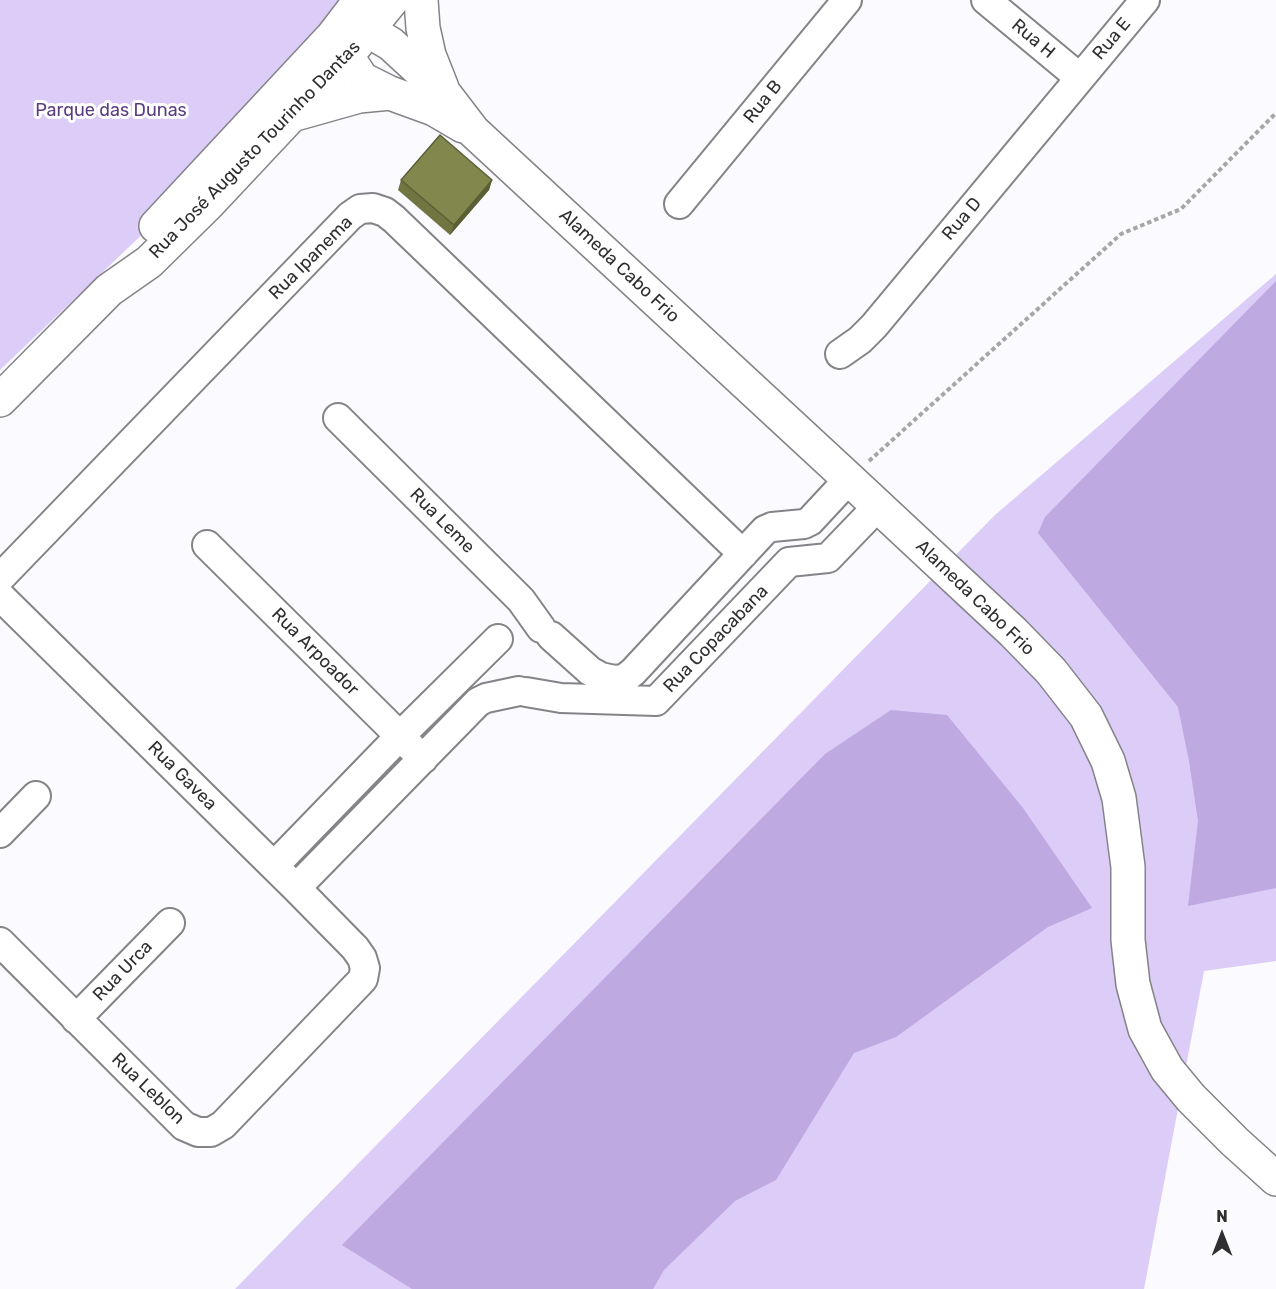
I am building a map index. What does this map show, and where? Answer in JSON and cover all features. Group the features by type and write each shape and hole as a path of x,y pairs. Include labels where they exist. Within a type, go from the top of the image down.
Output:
{"main road":[{"name":"Rua José Augusto Tourinho Dantas","path":"109,290 134,250 351,28 392,0"},
{"path":"421,0 423,28 429,55 444,93"},
{"name":"Rua José Augusto Tourinho Dantas","path":"0,400 109,290 148,262 295,114 351,28"},
{"name":"Alameda Cabo Frio","path":"351,28 391,44 444,93 473,131 1013,632 1051,671 1086,716 1108,761 1119,798 1128,867 1128,940 1134,984 1145,1029 1167,1069 1191,1098 1233,1141 1276,1179"},
{"name":"Alameda Cabo Frio","path":"351,28 362,79 434,110 473,131"},
{"path":"295,114 359,96 390,93"}],"street":[{"name":"Rua B","path":"679,204 847,0"},
{"name":"Rua H","path":"986,0 1080,78"},
{"name":"Rua E","path":"1080,78 1145,0"},
{"name":"Rua D","path":"840,354 860,340 874,326 1080,78"},
{"name":"Rua Ipanema","path":"0,578 350,216 360,209 373,208 385,212 394,219 743,554"},
{"name":"Rua Leme","path":"338,418 521,600 546,632"},
{"name":"Rua Copacabana","path":"624,690 633,672 765,530 810,521 849,479"},
{"path":"784,526 822,560 828,558 878,506"},
{"name":"Rua Arpoador","path":"207,545 423,759"},
{"name":"Rua Copacabana","path":"498,639 493,652 493,665 498,677 507,686 522,692 547,697 624,690 656,701 789,562 822,560"},
{"name":"Rua Gavea","path":"0,596 274,866 355,948 362,958"},
{"path":"274,866 506,631 517,626 529,625 546,632"},
{"name":"Rua Copacabana","path":"546,632 590,671 614,680 624,690"},
{"name":"Rua Copacabana","path":"296,888 478,702 541,688 551,681 560,659 558,647 546,632"},
{"path":"0,833 36,796"},
{"name":"Rua Urca","path":"76,1019 170,923"},
{"name":"Rua Leblon","path":"0,942 184,1126 198,1132 211,1132 223,1125 363,979 365,968 362,958"}],"path":[{"path":"849,479 1121,234 1181,209 1276,113"}],"green space":[{"name":"Parque das Dunas","path":"0,0 388,0 0,370"},
{"path":"1276,274 1276,961 1204,971 1144,1289 235,1289 995,515"}],"shaded area":[{"path":"1276,281 1276,888 1188,906 1198,821 1178,707 1038,533 1045,517"},
{"path":"891,710 947,715 1023,808 1092,908 1048,927 896,1037 854,1053 776,1180 735,1201 664,1270 653,1289 412,1289 342,1245 825,754"}],"building":[{"path":"440,135 492,180 454,225 401,180"}]}
